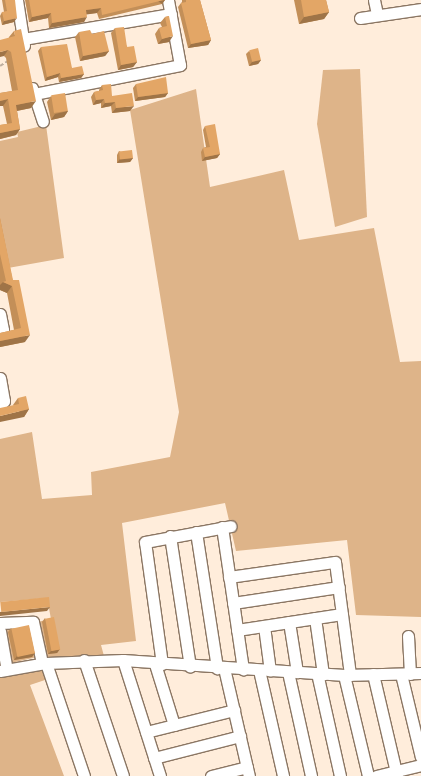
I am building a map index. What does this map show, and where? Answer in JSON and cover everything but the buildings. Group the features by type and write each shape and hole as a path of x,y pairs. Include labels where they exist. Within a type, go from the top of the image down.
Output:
{"street":[{"path":"17,0 26,56"},
{"path":"34,94 180,65 168,0"},
{"path":"374,0 377,14"},
{"path":"360,18 377,14 421,9"},
{"path":"23,39 171,14"},
{"path":"31,79 34,94 43,121"},
{"path":"0,314 3,330 0,331"},
{"path":"0,378 4,401 0,406"},
{"path":"174,725 158,664 144,544 148,540 226,527 229,577 243,669"},
{"path":"196,532 220,668 234,710 248,772 211,776"},
{"path":"170,536 190,666"},
{"path":"229,577 332,561 336,564 347,675 368,776"},
{"path":"233,603 339,587"},
{"path":"237,630 342,614"},
{"path":"315,618 320,674 340,776"},
{"path":"0,623 29,620 34,623 44,663 84,776"},
{"path":"289,622 292,672 311,776"},
{"path":"264,626 264,670 283,776"},
{"path":"0,631 3,670 44,663 84,660 123,660 158,664 320,674 411,674"},
{"path":"408,636 421,757"},
{"path":"84,660 123,776"},
{"path":"123,660 160,776"},
{"path":"373,674 396,774"},
{"path":"146,732 234,710"},
{"path":"154,758 240,736"},
{"path":"376,776 396,774 421,765"}],"path":[{"path":"0,66 9,60"}],"shaded area":[{"path":"360,69 367,217 335,227 317,124 323,70"},
{"path":"196,89 210,187 284,170 299,240 374,228 400,362 421,361 421,617 356,615 347,540 236,551 225,503 122,523 136,641 101,645 104,656 47,658 44,656 37,622 51,619 47,598 0,602 0,439 32,432 42,499 92,495 91,472 170,457 179,412 130,110"},
{"path":"46,125 64,258 8,268 0,235 0,141 18,137 17,132"},
{"path":"22,624 37,657 11,663 3,633 5,627"},
{"path":"41,668 48,679 30,685 64,776 0,776 0,676"}]}
